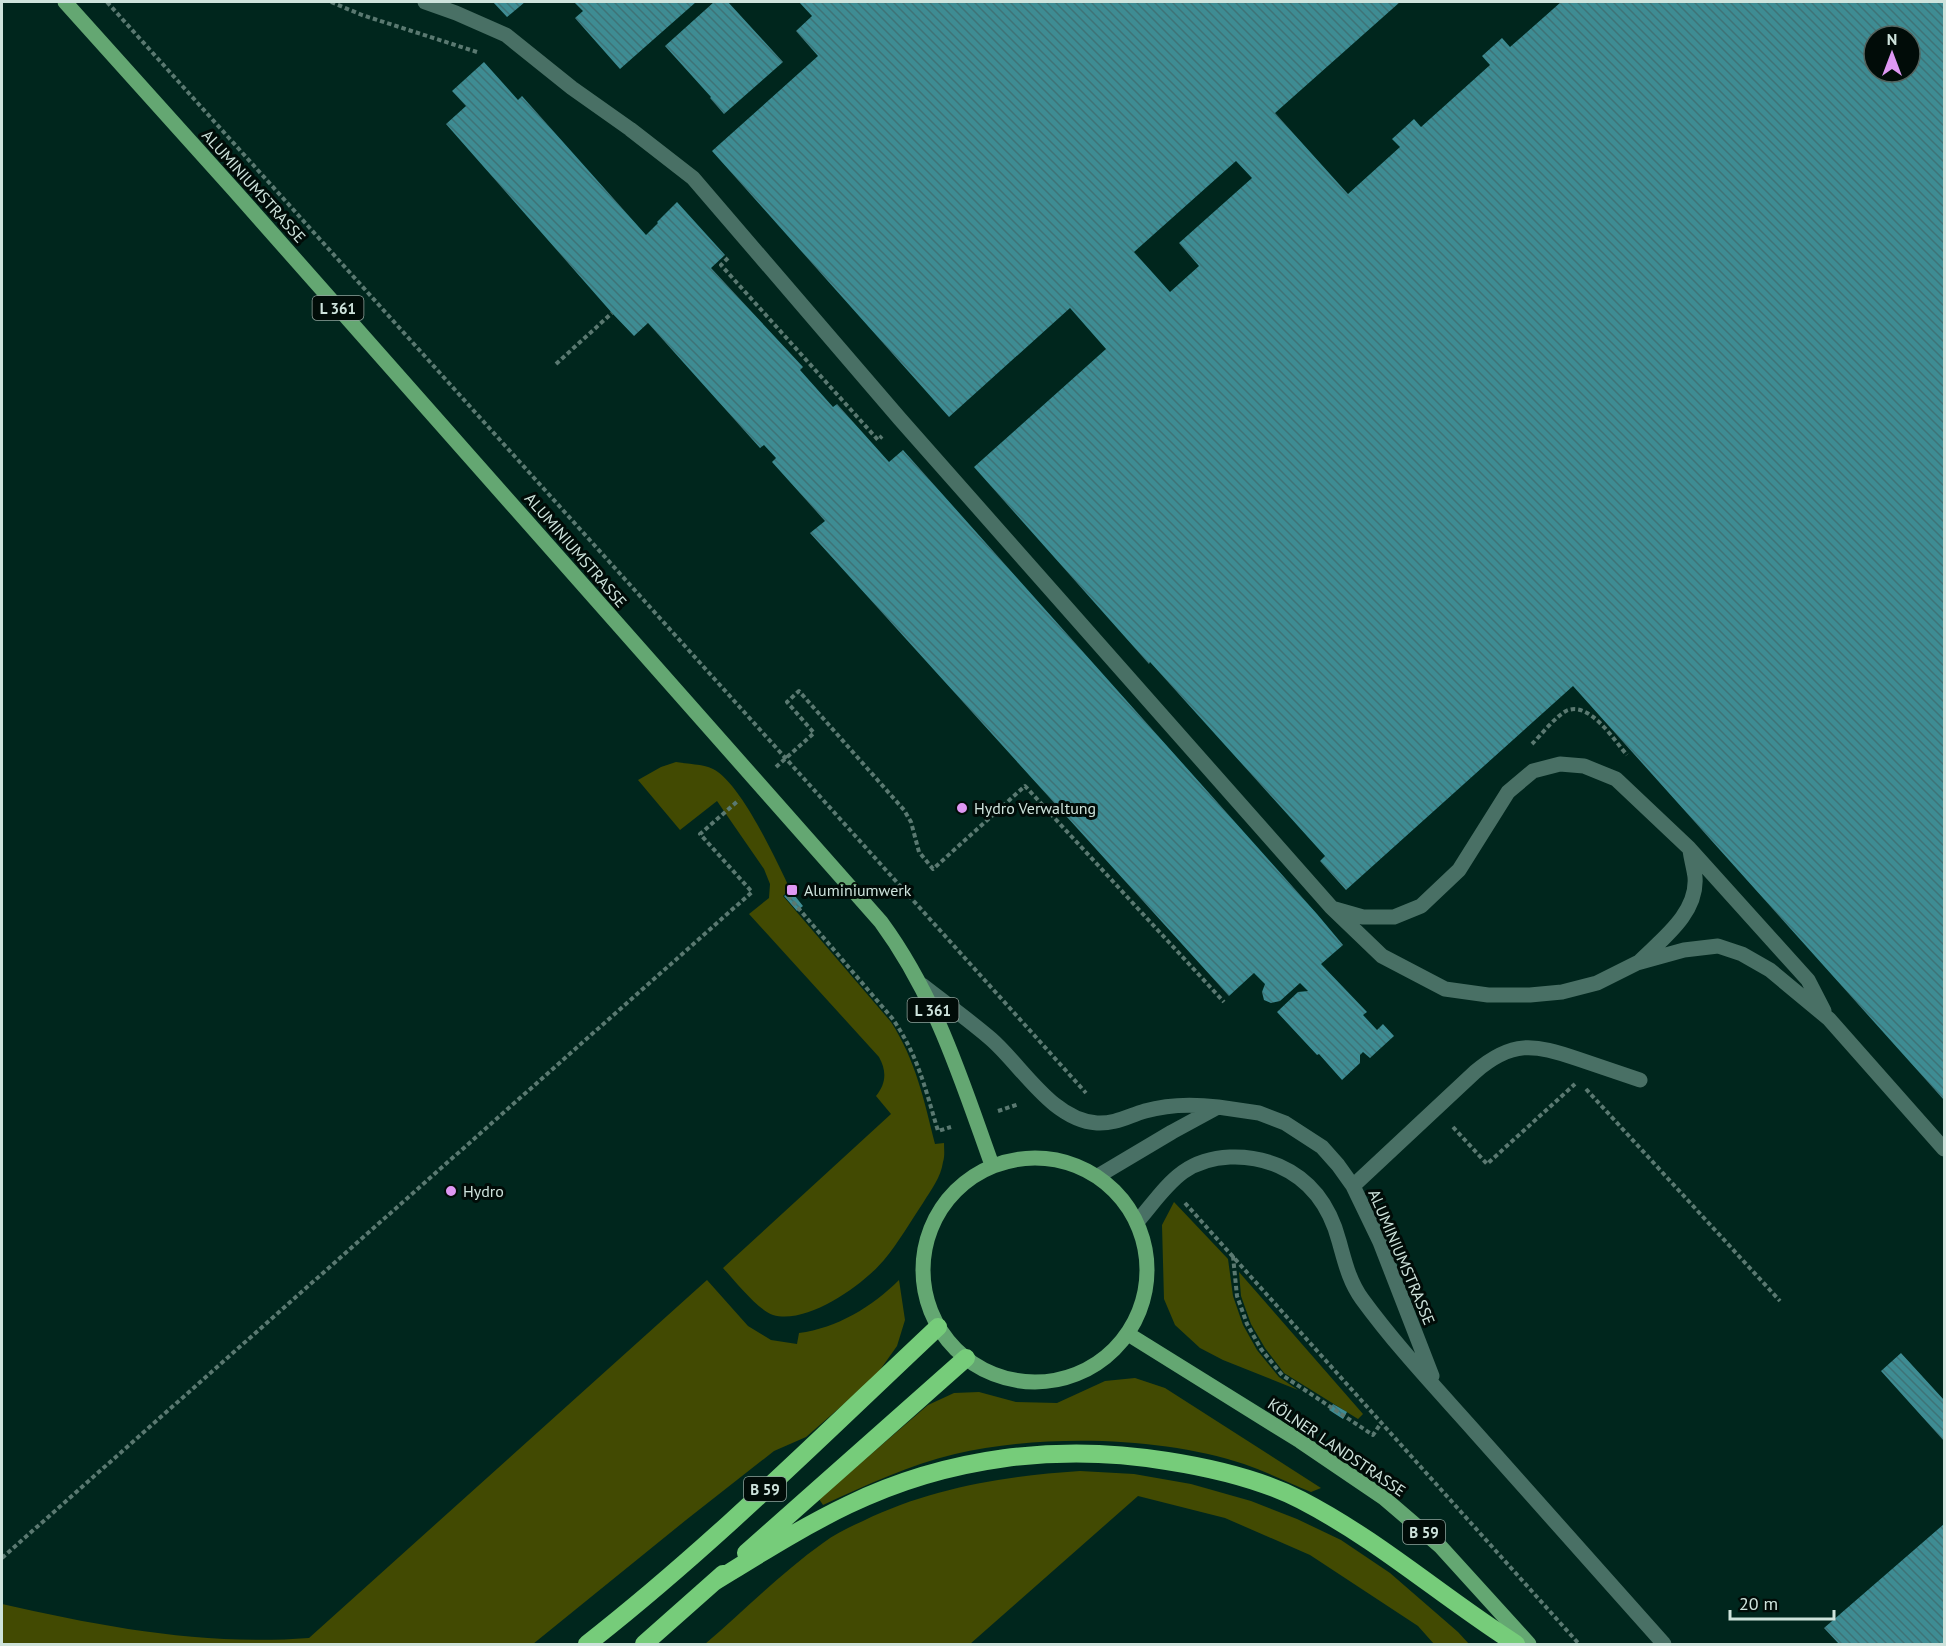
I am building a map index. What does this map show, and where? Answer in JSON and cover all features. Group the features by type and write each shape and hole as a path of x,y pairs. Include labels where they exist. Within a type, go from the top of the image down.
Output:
{"highway":[{"name":"B 59","path":"587,1644 641,1601 758,1496 938,1327"},
{"path":"644,1644 966,1358"},
{"path":"714,1582 767,1549 849,1504 919,1477 959,1466 1028,1455 1066,1452 1145,1457 1224,1473 1299,1499 1366,1537 1516,1644"}],"main road":[{"name":"ALUMINIUMSTRASSE","path":"65,2 881,922 922,985 956,1065 992,1165"},
{"path":"1028,1157 1065,1161 1098,1176 1121,1197 1137,1222 1146,1250 1148,1279 1141,1308 1128,1334 1116,1348 1087,1370 1070,1377 1052,1381 1015,1381 981,1368 950,1344 938,1327 927,1300 922,1271 923,1257 931,1226 939,1210 956,1190 977,1173 992,1165 1028,1157"},
{"name":"KÖLNER LANDSTRASSE","path":"1128,1334 1300,1441 1384,1498 1440,1546 1529,1644"}],"lane":[{"path":"425,2 506,35 572,88 693,178 900,419 1331,907 1382,956 1445,989 1488,995 1530,995 1562,992 1597,982 1638,963 1684,950 1718,946 1742,954 1770,970 1828,1019 1944,1149"},
{"path":"1331,907 1363,917 1394,917 1421,906 1459,870 1508,792 1533,771 1560,764 1584,766 1616,779 1689,848 1808,980 1828,1019"},
{"path":"1638,963 1681,920 1693,898 1695,879 1689,848"},
{"path":"922,985 993,1040 1064,1112 1087,1122 1112,1123"},
{"path":"1353,1186 1482,1066 1515,1048 1547,1048 1640,1080"},
{"name":"ALUMINIUMSTRASSE","path":"1112,1123 1164,1106 1204,1105 1251,1112 1285,1123 1322,1147 1353,1186 1380,1242 1436,1388"},
{"path":"1098,1176 1218,1107"},
{"name":"ALUMINIUMSTRASSE","path":"1137,1222 1168,1185 1190,1168 1209,1160 1244,1157 1269,1162 1298,1176 1318,1196 1330,1215 1339,1239 1347,1273 1356,1290 1436,1388 1664,1644"}],"path":[{"path":"107,2 1112,1123"},
{"path":"331,2 362,15 479,53"},
{"path":"733,254 721,265 878,440 900,419"},
{"path":"556,364 612,313"},
{"path":"814,733 787,702 799,692 904,810 911,822 919,852 933,868 1025,786 1224,1002"},
{"path":"1526,750 1561,715 1576,709 1586,711 1594,717 1633,761"},
{"path":"2,1558 752,892 700,834"},
{"path":"1436,1108 1487,1164 1578,1081"},
{"path":"1586,1089 1780,1301"},
{"path":"1168,1185 1579,1644"},
{"path":"1233,1255 1237,1296 1247,1324 1261,1349 1282,1375 1373,1435 1381,1424"}],"green space":[{"path":"676,762 713,769 724,777 746,805 790,889 783,896 891,1022 900,1037 923,1096 935,1144 944,1143 944,1160 938,1178 884,1260 849,1291 818,1309 802,1314 787,1317 767,1312 746,1294 723,1268 891,1114 876,1096 882,1087 883,1067 879,1057 749,914 769,898 770,884 764,869 717,801 680,830 638,780 661,767"},
{"path":"1174,1202 1228,1259 1233,1296 1243,1325 1257,1350 1279,1377 1298,1390 1223,1360 1200,1348 1175,1325 1164,1299 1162,1225"},
{"path":"1239,1272 1363,1414 1358,1419 1284,1373 1251,1324 1241,1296"},
{"path":"707,1280 748,1326 771,1340 797,1344 799,1333 827,1326 853,1315 889,1290 899,1280 905,1320 897,1346 875,1377 806,1437 774,1451 533,1644 2,1644 2,1604 154,1633 231,1639 309,1638"},
{"path":"1135,1378 1165,1388 1321,1488 1311,1492 1244,1464 1176,1448 1138,1443 1062,1441 1024,1443 955,1454 904,1470 823,1505 819,1499 928,1405 954,1393 979,1392 1016,1402 1057,1403 1105,1381"},
{"path":"1080,1471 1134,1474 1191,1484 1251,1501 1297,1519 1341,1540 1390,1573 1469,1644 1434,1644 1418,1626 1310,1555 1225,1518 1138,1496 970,1644 705,1644 808,1554 853,1526 915,1500 942,1492 996,1480"}],"building":[{"path":"493,2 525,2 507,17"},
{"path":"574,2 696,2 620,69 575,18 583,11"},
{"path":"714,2 728,2 783,62 724,114 665,46"},
{"path":"799,2 1400,2 1275,113 1348,194 1400,147 1392,139 1414,119 1421,127 1490,65 1482,56 1502,38 1510,47 1561,2 1944,2 1944,1100 1573,686 1346,890 1320,861 1325,856 1150,662 1149,664 974,467 1106,349 1070,308 949,417 712,151 818,56 796,31 812,16","holes":["1236,161 1252,178 1179,243 1199,266 1170,292 1134,252"]},
{"path":"484,62 518,100 522,96 646,235 677,202 725,255 711,268 803,367 800,370 833,407 837,404 889,462 903,450 1317,914 1343,945 1321,964 1367,1012 1363,1015 1377,1030 1383,1024 1394,1036 1370,1058 1363,1052 1360,1055 1360,1063 1342,1080 1319,1054 1317,1055 1277,1012 1298,992 1308,991 1300,983 1280,1001 1271,1003 1264,1000 1262,992 1265,984 1254,973 1229,996 810,533 825,521 772,462 776,458 764,445 760,448 648,323 634,336 612,313 446,124 466,106 452,91"},
{"path":"791,891 803,906 797,911 784,896"},
{"path":"1901,1353 1944,1400 1944,1441 1881,1371"},
{"path":"1333,1404 1347,1412 1343,1419 1329,1410"},
{"path":"1944,1524 1944,1644 1839,1644 1824,1628"}],"place":[{"name":"Hydro Verwaltung","path":"962,808"},
{"name":"Aluminiumwerk","path":"792,890"},
{"name":"Hydro","path":"451,1191"}]}
